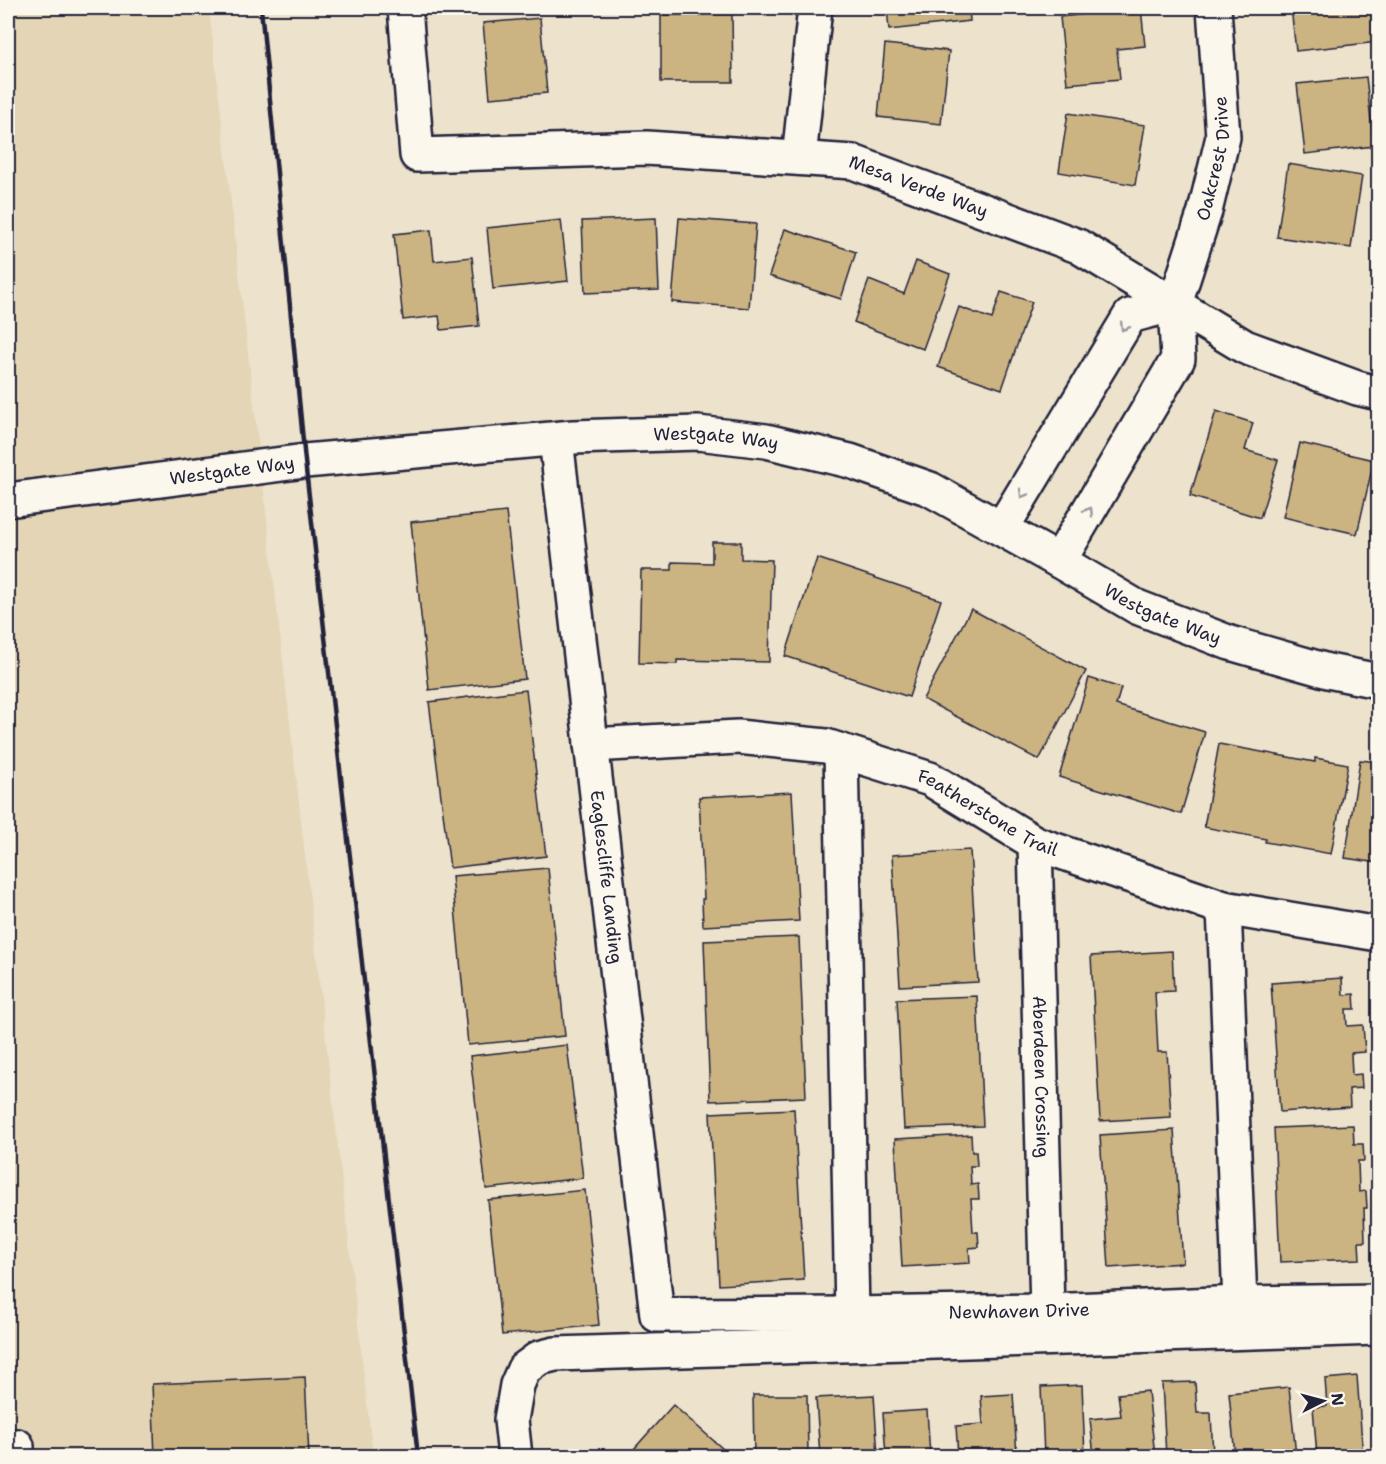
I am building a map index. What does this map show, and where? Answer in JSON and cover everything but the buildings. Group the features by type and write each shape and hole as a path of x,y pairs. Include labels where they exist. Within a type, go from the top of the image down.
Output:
{"street":[{"name":"Mesa Verde Way","path":"405,8 417,155 647,147 853,162 1078,246 1245,347 1357,388 1378,393"},
{"path":"799,158 815,8"},
{"name":"Oakcrest Drive","path":"1059,561 1178,359 1175,304 1205,211 1223,137 1214,8"},
{"path":"1002,528 1130,316 1175,304"},
{"name":"Westgate Way","path":"8,500 305,461 556,439 698,433 766,441 850,460 930,489 1137,607 1230,643 1328,671 1378,681"},
{"name":"Eaglescliffe Landing","path":"556,439 657,1315"},
{"name":"Featherstone Trail","path":"591,745 738,737 826,746 930,779 1035,843 1224,908 1378,934"},
{"path":"841,751 852,1314"},
{"name":"Aberdeen Crossing","path":"1035,843 1047,1311"},
{"path":"1224,908 1240,1303"},
{"name":"Newhaven Drive","path":"657,1315 1047,1311 1240,1303 1378,1301"},
{"path":"515,1456 511,1420 517,1385 524,1369 539,1358 555,1354 1378,1328"}],"shaded area":[{"path":"8,8 209,8 373,1456 8,1456"}],"railway":[{"path":"261,8 305,461 418,1456"}]}
